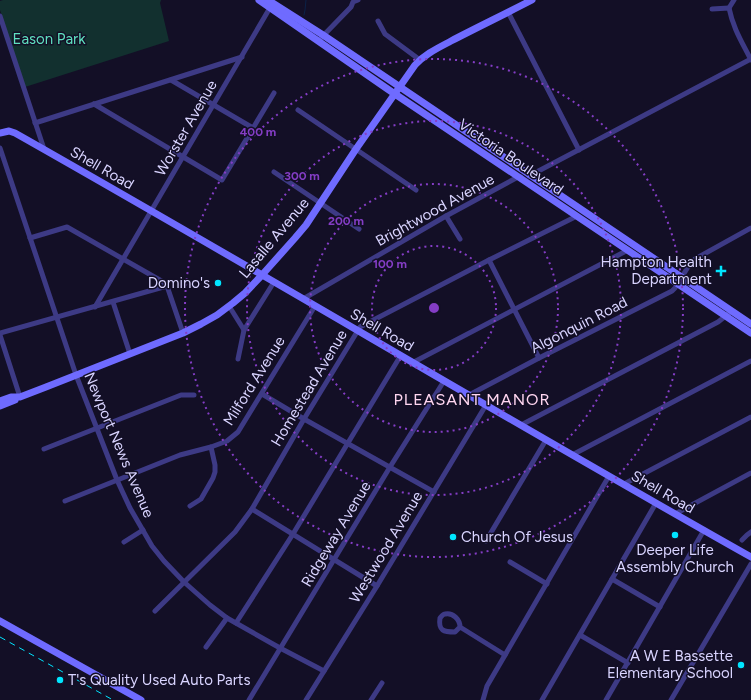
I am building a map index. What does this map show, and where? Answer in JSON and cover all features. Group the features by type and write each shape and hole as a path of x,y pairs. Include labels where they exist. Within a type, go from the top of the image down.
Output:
{"main road":[{"name":"Victoria Boulevard","path":"259,0 270,4 398,91 530,176 680,280 726,316 751,333"},
{"name":"Lasalle Avenue","path":"0,406 183,333 201,324 229,306 245,293 295,238 321,203 356,149 415,65 429,53 532,0"},
{"name":"Victoria Boulevard","path":"398,91 518,177 628,250 732,311 751,324"},
{"name":"Shell Road","path":"0,133 12,131 44,149 401,355 469,396 751,557"},
{"name":"Lasalle Avenue","path":"0,401 12,397 20,397"},
{"path":"0,621 141,700"}],"street":[{"path":"734,0 729,8 731,19 734,29 751,60"},
{"path":"320,38 355,1"},
{"name":"Worster Avenue","path":"95,307 122,258 242,57 270,4"},
{"path":"712,9 729,8"},
{"path":"508,12 579,150"},
{"path":"0,16 44,149"},
{"path":"378,20 385,34 420,60"},
{"path":"35,123 242,57"},
{"name":"Brightwood Avenue","path":"304,299 446,216 518,177 530,176 751,60"},
{"path":"171,80 253,128"},
{"path":"94,104 222,180 274,93"},
{"path":"298,110 416,190"},
{"name":"Newport News Avenue","path":"0,148 76,375 117,480 130,508 152,546 184,582 227,618 324,671"},
{"path":"274,172 359,229"},
{"path":"446,216 460,239"},
{"name":"Homestead Avenue","path":"155,611 235,532 252,509 304,419 358,331 365,324 577,216"},
{"path":"30,238 67,227 72,228 165,283 183,333"},
{"name":"Algonquin Road","path":"469,396 673,290 695,259 751,228"},
{"path":"412,363 628,250"},
{"path":"489,260 540,358"},
{"path":"238,359 244,330 274,282"},
{"path":"20,397 0,334 167,286"},
{"path":"113,302 130,354"},
{"path":"229,306 244,330"},
{"name":"Milford Avenue","path":"65,501 180,455 228,442 238,432 315,306"},
{"path":"521,425 718,322 732,311"},
{"path":"236,623 293,534 401,355"},
{"path":"572,455 751,360"},
{"name":"Ridgeway Avenue","path":"249,700 390,467 444,381"},
{"path":"262,394 434,492"},
{"path":"44,449 181,395 194,395"},
{"name":"Westwood Avenue","path":"306,700 377,586 486,405"},
{"path":"624,484 751,417"},
{"path":"486,541 546,440"},
{"path":"190,506 201,498 213,478 215,465 211,447"},
{"path":"675,514 751,473"},
{"path":"483,700 487,686 609,476"},
{"path":"542,700 656,503"},
{"path":"252,509 377,586"},
{"path":"124,542 143,530"},
{"path":"606,700 704,530"},
{"path":"742,540 751,532"},
{"path":"510,562 547,584"},
{"path":"671,700 751,564"},
{"path":"612,579 660,607"},
{"path":"460,627 455,632 447,632 442,630 439,626 440,618 444,614 450,614 457,618 460,623 460,627 505,655"},
{"path":"206,647 227,618"},
{"path":"580,634 628,663"},
{"path":"371,700 382,683"}],"green space":[{"name":"Eason Park","path":"161,0 160,3 169,41 25,87 0,10 0,1"}],"waterway":[{"path":"304,15 306,0"}],"railway":[{"path":"0,637 113,700"}],"place":[{"name":"Hampton Health Department","path":"721,271"},
{"name":"Domino's","path":"218,283"},
{"name":"Deeper Life Assembly Church","path":"675,535"},
{"name":"Church Of Jesus","path":"453,537"},
{"name":"A W E Bassette Elementary School","path":"741,665"},
{"name":"T's Quality Used Auto Parts","path":"60,680"}],"district":[{"name":"PLEASANT MANOR","path":"472,399"}]}
